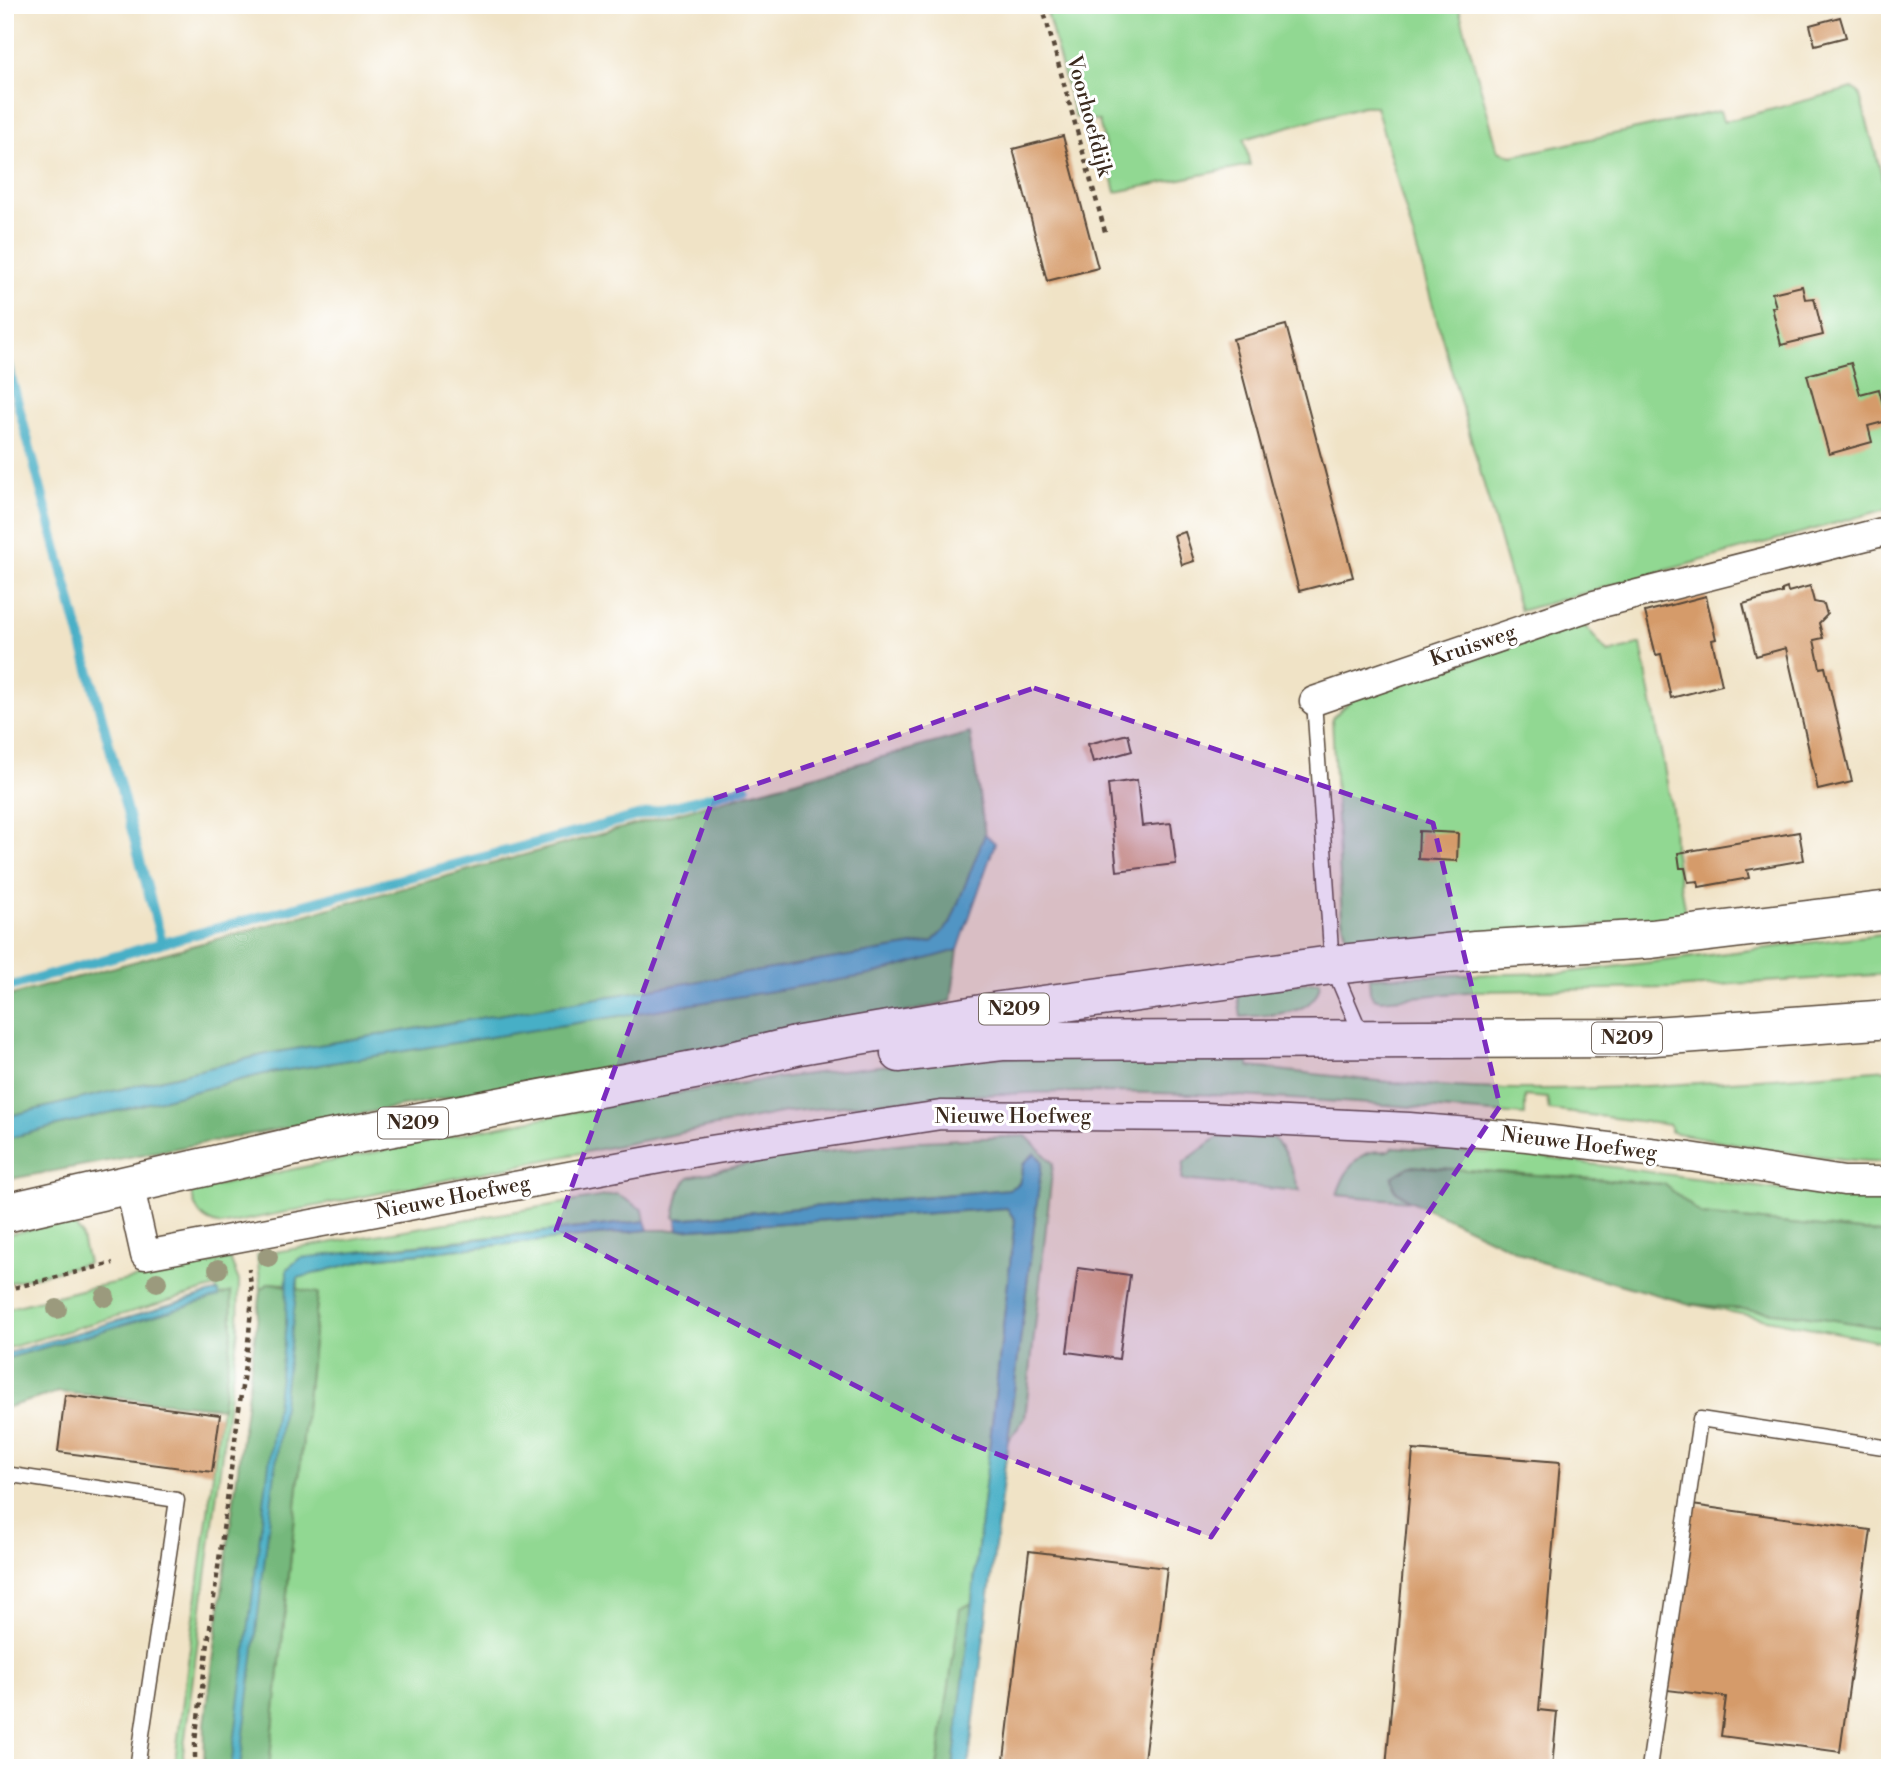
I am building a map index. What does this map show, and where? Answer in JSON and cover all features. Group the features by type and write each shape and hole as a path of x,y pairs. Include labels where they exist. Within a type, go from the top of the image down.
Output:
{"main road":[{"name":"N209","path":"5,1213 379,1129 699,1069 800,1045 1000,1011 1332,965 1475,950 1651,939 1890,909"},
{"name":"N209","path":"699,1069 804,1063 1004,1041 1626,1038 1890,1019"}],"street":[{"name":"Kruisweg","path":"1314,701 1594,605 1890,530"},
{"name":"Nieuwe Hoefweg","path":"145,1255 697,1152 941,1115 1205,1117 1527,1137 1689,1157 1844,1181 1890,1181"},
{"path":"129,1183 145,1255"}],"lane":[{"name":"Kruisweg","path":"1314,701 1332,965 1363,1040"},
{"path":"1649,1768 1700,1419 1890,1448"},
{"path":"5,1474 177,1500 137,1768"}],"path":[{"name":"Voorhoefdijk","path":"1042,5 1106,235"},
{"path":"5,1290 145,1255"},
{"path":"195,1768 195,1741 248,1334 252,1294 249,1272"}],"highlighted area":[{"path":"1034,688 1433,823 1500,1106 1211,1537 956,1438 556,1230 713,799"}],"green space":[{"path":"1045,5 1458,5 1498,151 1512,156 1720,111 1723,121 1735,119 1853,88 1859,93 1890,205 1890,508 1520,611 1376,106 1363,106 1244,139 1250,165 1116,192 1099,121 1075,117"},
{"path":"1582,623 1608,653 1641,644 1673,815 1674,849 1686,919 1349,945 1342,919 1332,718 1353,699"},
{"path":"970,733 985,834 950,924 932,942 271,1053 5,1117 5,997"},
{"path":"1890,933 1890,974 1673,988 1477,991 1380,1000 1374,998 1370,992 1369,977 1563,973"},
{"path":"958,950 951,1001 909,1012 5,1180 5,1139 264,1074 870,975"},
{"path":"1320,981 1311,1002 1302,1008 1278,1014 1241,1017 1237,990"},
{"path":"1117,1052 1249,1063 1249,1067 1387,1082 1490,1089 1662,1085 1890,1069 1890,1162 1807,1155 1725,1142 1671,1132 1670,1125 1549,1110 1547,1098 1525,1096 1525,1115 1248,1097 1044,1092 933,1098 785,1112 221,1225 208,1221 200,1214 191,1191 516,1123 679,1093 911,1063"},
{"path":"1026,1136 1053,1163 1025,1418 1008,1441 1042,1161 1035,1153 1024,1163 1019,1184 1009,1189 677,1219 674,1217 680,1190 689,1177 775,1158 924,1141"},
{"path":"1218,1137 1274,1138 1286,1155 1300,1191 1182,1180 1184,1162"},
{"path":"1394,1147 1525,1155 1818,1195 1890,1199 1890,1234 1702,1215 1664,1184 1410,1166 1394,1189 1409,1201 1337,1195 1345,1175 1359,1158"},
{"path":"1410,1166 1664,1184 1702,1215 1890,1234 1890,1329 1803,1315 1690,1304 1540,1262 1409,1200 1394,1189 1392,1177"},
{"path":"617,1194 643,1210 645,1221 377,1249 287,1268 288,1284 269,1283 261,1290 257,1255"},
{"path":"1007,1208 1015,1221 953,1768 269,1768 318,1294 298,1291 298,1277 373,1258 648,1230"},
{"path":"71,1220 81,1234 88,1263 5,1284 5,1235"},
{"path":"230,1259 239,1281 238,1330 183,1754 185,1768 174,1768 232,1331 231,1293 219,1297 216,1287 5,1349 5,1309 84,1289"},
{"path":"269,1283 318,1293 269,1768 204,1768 205,1724 261,1290"},
{"path":"231,1292 232,1331 222,1408 58,1392 5,1408 5,1359"},
{"path":"1690,1304 1803,1315 1890,1329 1890,1343"},
{"path":"974,1602 953,1768 937,1768 960,1609"}],"water":[{"path":"985,834 995,843 958,950 870,975 264,1074 5,1139 5,1117 271,1053 932,942 950,924"},
{"path":"1035,1153 1042,1161 968,1768 953,1768 1015,1220 1007,1208 678,1230 677,1219 1009,1189 1019,1184 1024,1163"},
{"path":"645,1221 648,1230 373,1258 298,1278 240,1768 231,1768 286,1326 287,1269 300,1258"},
{"path":"218,1291 219,1297 5,1359 5,1354"}],"building":[{"path":"1840,17 1846,37 1815,45 1810,25"},
{"path":"1063,136 1098,268 1047,281 1013,149"},
{"path":"1802,286 1805,299 1814,298 1823,335 1781,345 1772,307 1776,307 1772,293"},
{"path":"1286,325 1353,577 1299,591 1233,339"},
{"path":"1851,363 1860,394 1879,389 1887,421 1868,426 1872,442 1829,454 1807,375"},
{"path":"1185,532 1194,561 1182,565 1174,535"},
{"path":"1810,586 1814,602 1824,604 1827,615 1819,623 1823,638 1814,640 1820,668 1825,667 1852,782 1818,790 1786,648 1756,656 1743,604 1782,593 1782,590 1787,588 1788,592"},
{"path":"1706,596 1716,639 1712,640 1722,685 1671,698 1661,654 1656,655 1645,612"},
{"path":"1128,734 1132,751 1093,762 1088,744"},
{"path":"1137,780 1142,826 1171,823 1176,864 1117,871 1108,784"},
{"path":"1419,831 1458,833 1457,861 1418,859"},
{"path":"1799,832 1804,860 1747,870 1749,878 1699,887 1698,881 1688,882 1685,868 1680,868 1678,853"},
{"path":"1078,1268 1130,1275 1119,1359 1067,1352"},
{"path":"65,1395 220,1415 212,1472 58,1452"},
{"path":"1413,1450 1560,1462 1539,1710 1557,1712 1552,1768 1386,1768"},
{"path":"1692,1505 1871,1530 1840,1752 1721,1736 1726,1697 1667,1690"},
{"path":"1029,1551 1167,1568 1143,1768 1003,1768"}],"waterway":[{"path":"5,355 162,943"},
{"path":"5,988 162,943 746,787"}]}
